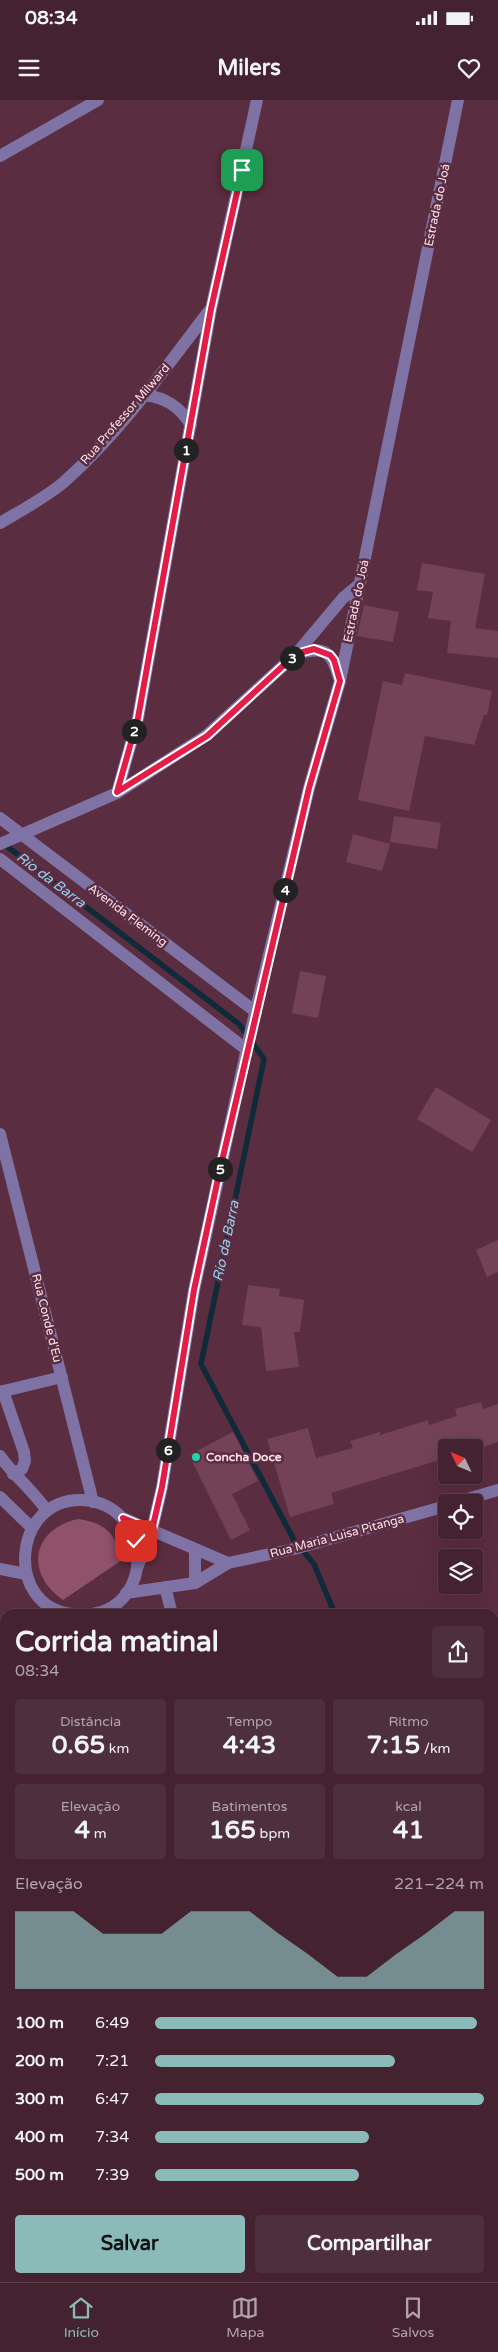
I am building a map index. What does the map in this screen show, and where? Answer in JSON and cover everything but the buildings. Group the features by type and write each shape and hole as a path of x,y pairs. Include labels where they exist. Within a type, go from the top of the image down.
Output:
{"street":[{"path":"0,156 98,100"},
{"path":"117,792 138,718 211,309 257,100"},
{"name":"Estrada do Joá","path":"119,1608 152,1530 162,1487 194,1290 255,1015 309,788 340,681 458,100"},
{"name":"Rua Professor Milward","path":"0,522 31,505 63,483 96,451 145,395 211,309"},
{"path":"145,395 160,397 170,401 184,413 191,425"},
{"path":"0,844 117,792 207,736 296,654 343,598 360,584"},
{"path":"296,654 314,649 330,655 334,660 340,681"},
{"name":"Avenida Fleming","path":"0,818 18,836 255,1015"},
{"path":"0,859 248,1047"},
{"name":"Rua Conde d'Eu","path":"0,1134 93,1502"},
{"path":"13,1474 22,1469 25,1461 24,1452 1,1392 62,1377"},
{"path":"0,1456 13,1474 39,1499 47,1511"},
{"path":"483,1494 498,1490"},
{"path":"0,1497 32,1528"},
{"path":"57,1609 41,1599 32,1587 26,1574 24,1550 32,1528 47,1511 69,1502 93,1502 109,1508 123,1518 228,1563"},
{"name":"Rua Maria Luisa Pitanga","path":"126,1592 196,1583 228,1563 294,1549 438,1508"},
{"path":"123,1518 136,1541 137,1568"},
{"path":"194,1550 196,1583"},
{"path":"0,1569 26,1574"},
{"path":"165,1587 171,1609"}],"shaded area":[{"path":"78,1519 96,1523 108,1531 116,1543 122,1560 63,1600 42,1577 38,1565 39,1553 43,1542 51,1532 63,1524"}],"waterway":[{"name":"Rio da Barra","path":"4,844 239,1024 264,1059 201,1364 294,1540 314,1564 333,1609"}],"place":[{"name":"Concha Doce","path":"196,1457"}],"route":[{"path":"136,1541 131,1529 123,1518 152,1530 162,1487 194,1290 250,1034 309,788 340,681 334,660 330,655 314,649 296,654 207,736 117,792 138,718 211,309 242,170"}]}
